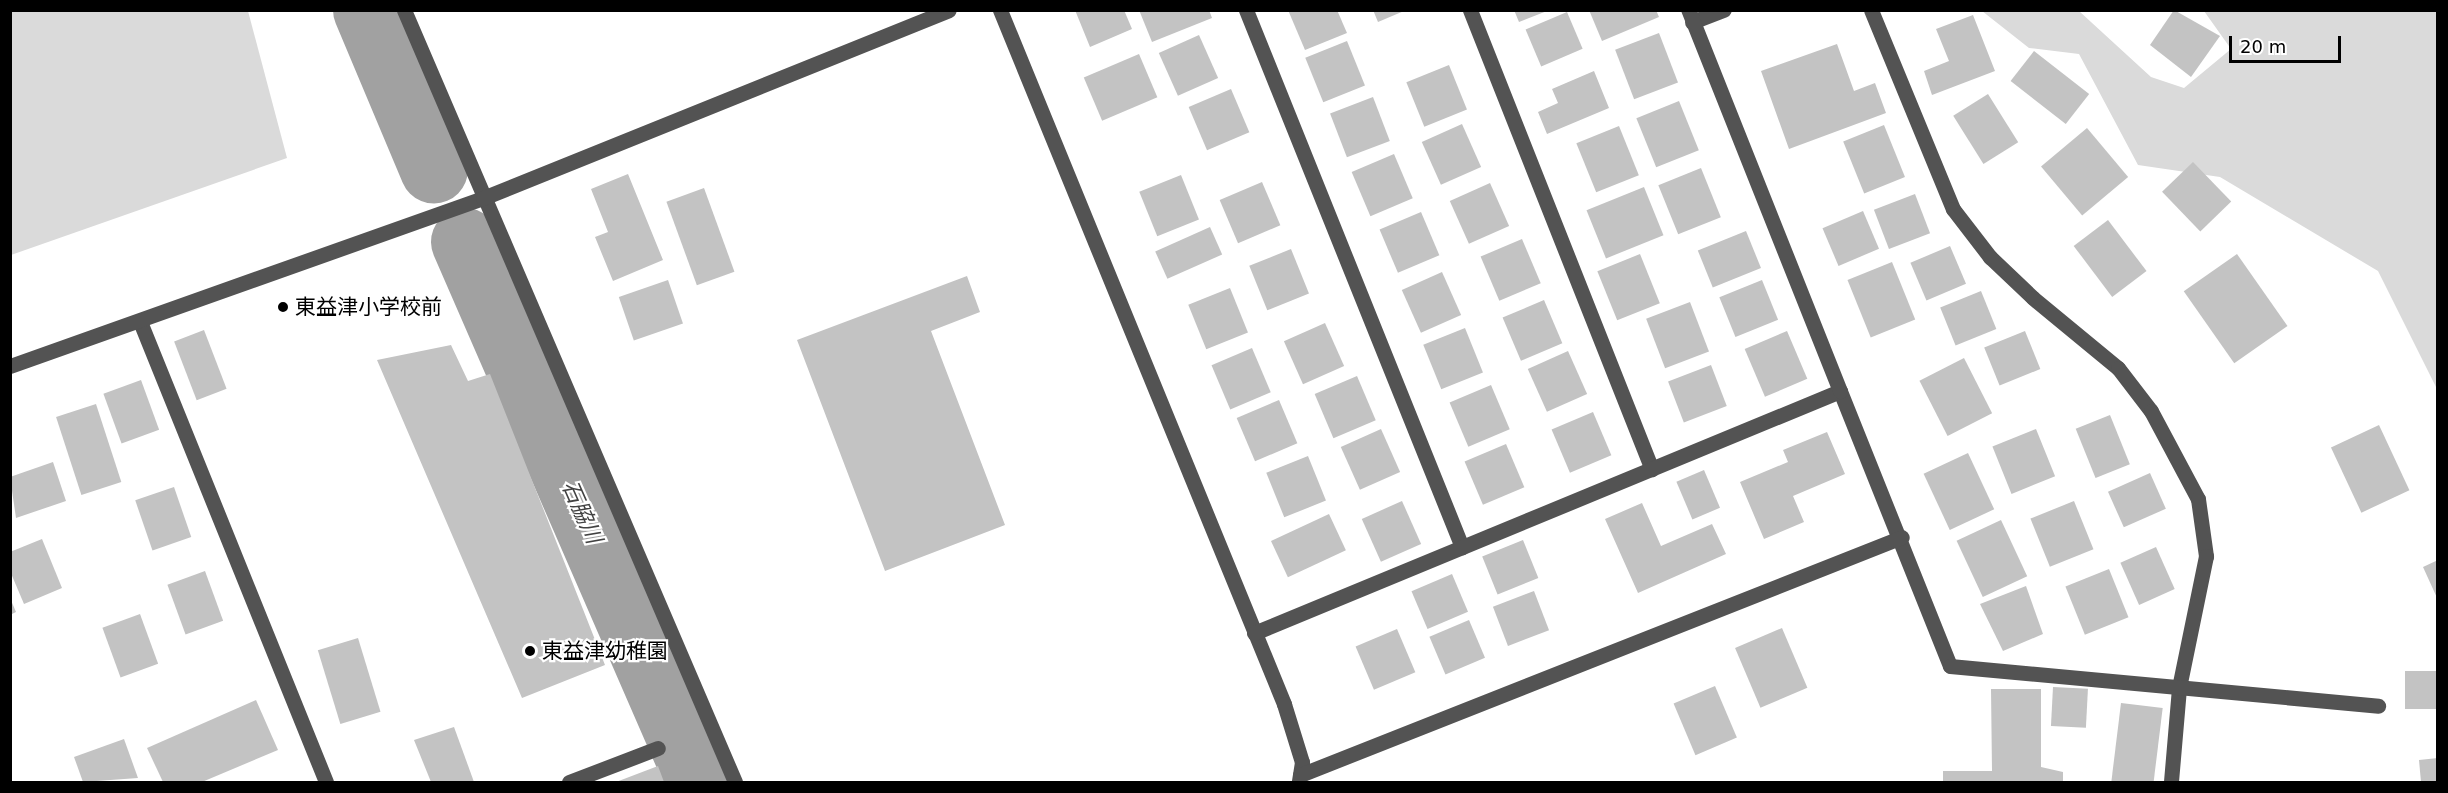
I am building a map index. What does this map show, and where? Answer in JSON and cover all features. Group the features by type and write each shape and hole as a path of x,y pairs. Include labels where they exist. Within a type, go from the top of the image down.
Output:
{"street":[{"path":"404,10 735,783"},
{"path":"10,366 141,324 483,198 949,10"},
{"path":"1000,10 1284,704 1302,762 1299,779"},
{"path":"1246,10 1462,547"},
{"path":"1470,10 1652,469"},
{"path":"1724,10 1690,16 1840,391 1902,537 1950,666 2378,706"},
{"path":"1871,10 1953,209 2015,282 2118,369 2151,411 2198,499 2206,556 2179,688 2171,783"},
{"path":"141,324 326,783"},
{"path":"1254,633 1840,391"},
{"path":"1299,779 1902,537"},
{"path":"568,783 658,748"}],"shaded area":[{"path":"10,11 248,11 287,158 11,255"},
{"path":"1982,11 2079,11 2151,77 2184,88 2231,49 2204,11 2437,11 2437,389 2378,271 2220,177 2138,165 2079,54 2029,48"}],"building":[{"path":"1075,10 1124,10 1132,29 1090,47"},
{"path":"1139,10 1209,10 1212,18 1152,42"},
{"path":"1288,10 1337,10 1347,33 1305,50"},
{"path":"1373,10 1404,10 1404,11 1378,22"},
{"path":"1514,10 1547,10 1547,11 1519,22"},
{"path":"1589,10 1656,10 1659,17 1602,41"},
{"path":"2174,10 2220,36 2191,77 2150,45"},
{"path":"1567,12 1583,49 1541,66 1526,30"},
{"path":"1973,15 1995,71 1932,95 1924,71 1949,61 1936,29"},
{"path":"1659,33 1678,82 1634,99 1615,50"},
{"path":"1199,35 1218,78 1178,96 1159,53"},
{"path":"1347,41 1365,86 1323,102 1305,58"},
{"path":"1837,44 1854,91 1875,83 1886,113 1789,149 1761,71"},
{"path":"2034,51 2089,94 2066,124 2011,81"},
{"path":"1139,54 1157,97 1102,121 1084,77"},
{"path":"1449,65 1467,110 1424,127 1406,82"},
{"path":"1594,71 1609,108 1547,134 1538,112 1558,103 1552,89"},
{"path":"1231,89 1249,132 1207,150 1189,107"},
{"path":"1988,94 2018,142 1983,164 1953,116"},
{"path":"1373,97 1390,141 1347,157 1330,113"},
{"path":"1679,101 1699,150 1656,167 1636,118"},
{"path":"1462,124 1481,167 1441,185 1422,142"},
{"path":"1884,125 1905,177 1864,193 1843,141"},
{"path":"1619,126 1639,175 1596,192 1576,143"},
{"path":"2087,128 2128,177 2082,216 2041,167"},
{"path":"1394,154 1413,198 1370,216 1352,172"},
{"path":"2193,162 2231,202 2200,231 2162,192"},
{"path":"1701,168 1721,217 1678,234 1658,185"},
{"path":"628,174 663,260 613,281 595,237 608,232 591,189"},
{"path":"1181,175 1199,220 1157,236 1139,192"},
{"path":"1262,182 1280,225 1238,243 1220,200"},
{"path":"1490,183 1509,226 1469,244 1450,201"},
{"path":"1644,187 1663,235 1606,258 1587,210"},
{"path":"704,188 734,272 697,285 666,202"},
{"path":"1915,194 1930,233 1889,249 1874,210"},
{"path":"1863,211 1879,249 1839,266 1822,228"},
{"path":"1421,212 1439,255 1398,273 1380,230"},
{"path":"2108,220 2147,271 2112,297 2074,246"},
{"path":"1210,227 1222,254 1167,279 1155,251"},
{"path":"1746,231 1761,268 1713,288 1698,250"},
{"path":"1522,239 1541,283 1499,301 1481,257"},
{"path":"1950,246 1966,284 1926,301 1910,263"},
{"path":"1291,249 1309,294 1267,310 1249,266"},
{"path":"1640,254 1660,303 1617,320 1597,271"},
{"path":"2237,254 2287,326 2234,363 2184,291"},
{"path":"1892,262 1915,319 1871,337 1847,280"},
{"path":"1442,272 1461,315 1421,333 1402,290"},
{"path":"967,276 980,312 931,331 1005,525 885,571 797,340"},
{"path":"668,280 683,323 634,340 619,297"},
{"path":"1762,280 1778,320 1735,337 1719,297"},
{"path":"1230,288 1248,333 1206,349 1188,305"},
{"path":"1981,291 1996,329 1956,345 1940,307"},
{"path":"1544,300 1562,343 1521,361 1503,318"},
{"path":"1690,302 1709,351 1665,368 1646,319"},
{"path":"1325,323 1344,366 1303,384 1284,341"},
{"path":"1465,328 1483,373 1441,389 1423,345"},
{"path":"204,330 227,389 197,400 174,341"},
{"path":"1787,331 1807,379 1765,397 1745,349"},
{"path":"2025,331 2040,369 2000,385 1984,347"},
{"path":"451,345 468,381 490,374 605,665 522,698 377,360"},
{"path":"1252,348 1271,392 1230,409 1211,365"},
{"path":"1568,351 1587,394 1547,412 1528,369"},
{"path":"1964,358 1992,413 1948,436 1919,381"},
{"path":"1711,365 1727,406 1684,423 1668,381"},
{"path":"1357,376 1376,420 1333,438 1315,394"},
{"path":"141,380 159,430 122,443 103,394"},
{"path":"1491,385 1510,429 1468,447 1450,403"},
{"path":"1279,400 1297,443 1255,461 1237,418"},
{"path":"96,404 121,482 81,495 56,417"},
{"path":"1593,412 1611,455 1570,473 1552,430"},
{"path":"2110,415 2130,464 2096,478 2076,429"},
{"path":"2379,425 2409,490 2361,513 2331,447"},
{"path":"1381,429 1400,472 1360,490 1341,447"},
{"path":"2036,429 2055,476 2012,494 1992,447"},
{"path":"1827,432 1845,474 1793,496 1804,522 1764,539 1740,482 1788,462 1783,450"},
{"path":"1506,444 1524,487 1483,505 1465,462"},
{"path":"1968,453 1994,509 1950,530 1924,474"},
{"path":"1308,456 1326,501 1284,517 1266,473"},
{"path":"53,462 66,501 16,518 10,477"},
{"path":"1704,470 1720,508 1692,519 1676,482"},
{"path":"2150,473 2166,509 2124,527 2108,492"},
{"path":"174,487 191,537 152,550 135,500"},
{"path":"1402,501 1421,544 1381,562 1362,519"},
{"path":"2074,501 2093,549 2050,567 2030,519"},
{"path":"1642,503 1661,546 1712,524 1726,554 1638,593 1605,519"},
{"path":"1329,514 1346,550 1288,577 1271,541"},
{"path":"2001,520 2027,576 1983,597 1957,541"},
{"path":"42,539 62,588 24,604 10,571 10,552"},
{"path":"1523,540 1538,578 1498,594 1482,556"},
{"path":"2156,547 2175,589 2139,605 2120,563"},
{"path":"2438,560 2438,600 2423,567"},
{"path":"2109,569 2128,617 2085,635 2065,587"},
{"path":"205,571 223,621 186,634 167,585"},
{"path":"1452,574 1468,612 1428,629 1411,591"},
{"path":"2026,586 2043,634 2003,651 1980,604"},
{"path":"1534,591 1549,630 1508,646 1493,607"},
{"path":"10,598 16,612 10,615"},
{"path":"140,614 158,664 121,677 102,628"},
{"path":"1469,620 1485,658 1445,675 1429,637"},
{"path":"1782,628 1807,688 1760,708 1735,648"},
{"path":"1397,629 1415,672 1374,690 1356,647"},
{"path":"358,638 381,712 340,724 318,650"},
{"path":"2405,671 2438,671 2438,709 2405,709"},
{"path":"1715,686 1737,738 1695,755 1674,704"},
{"path":"2053,687 2088,689 2086,728 2051,726"},
{"path":"1991,689 2041,689 2041,767 2063,772 2063,782 1943,782 1943,771 1992,771"},
{"path":"256,700 278,750 202,782 163,782 147,748"},
{"path":"2121,703 2163,708 2154,782 2111,782"},
{"path":"454,727 474,782 431,782 414,740"},
{"path":"124,739 138,778 83,782 74,757"},
{"path":"2438,758 2438,782 2421,782 2419,760"},
{"path":"658,766 664,782 616,782"}],"waterway":[{"name":"石脇川","path":"367,10 434,169"},
{"name":"石脇川","path":"465,242 700,782"}],"place":[{"name":"東益津小学校前","path":"283,307"},
{"name":"東益津幼稚園","path":"530,651"}]}
